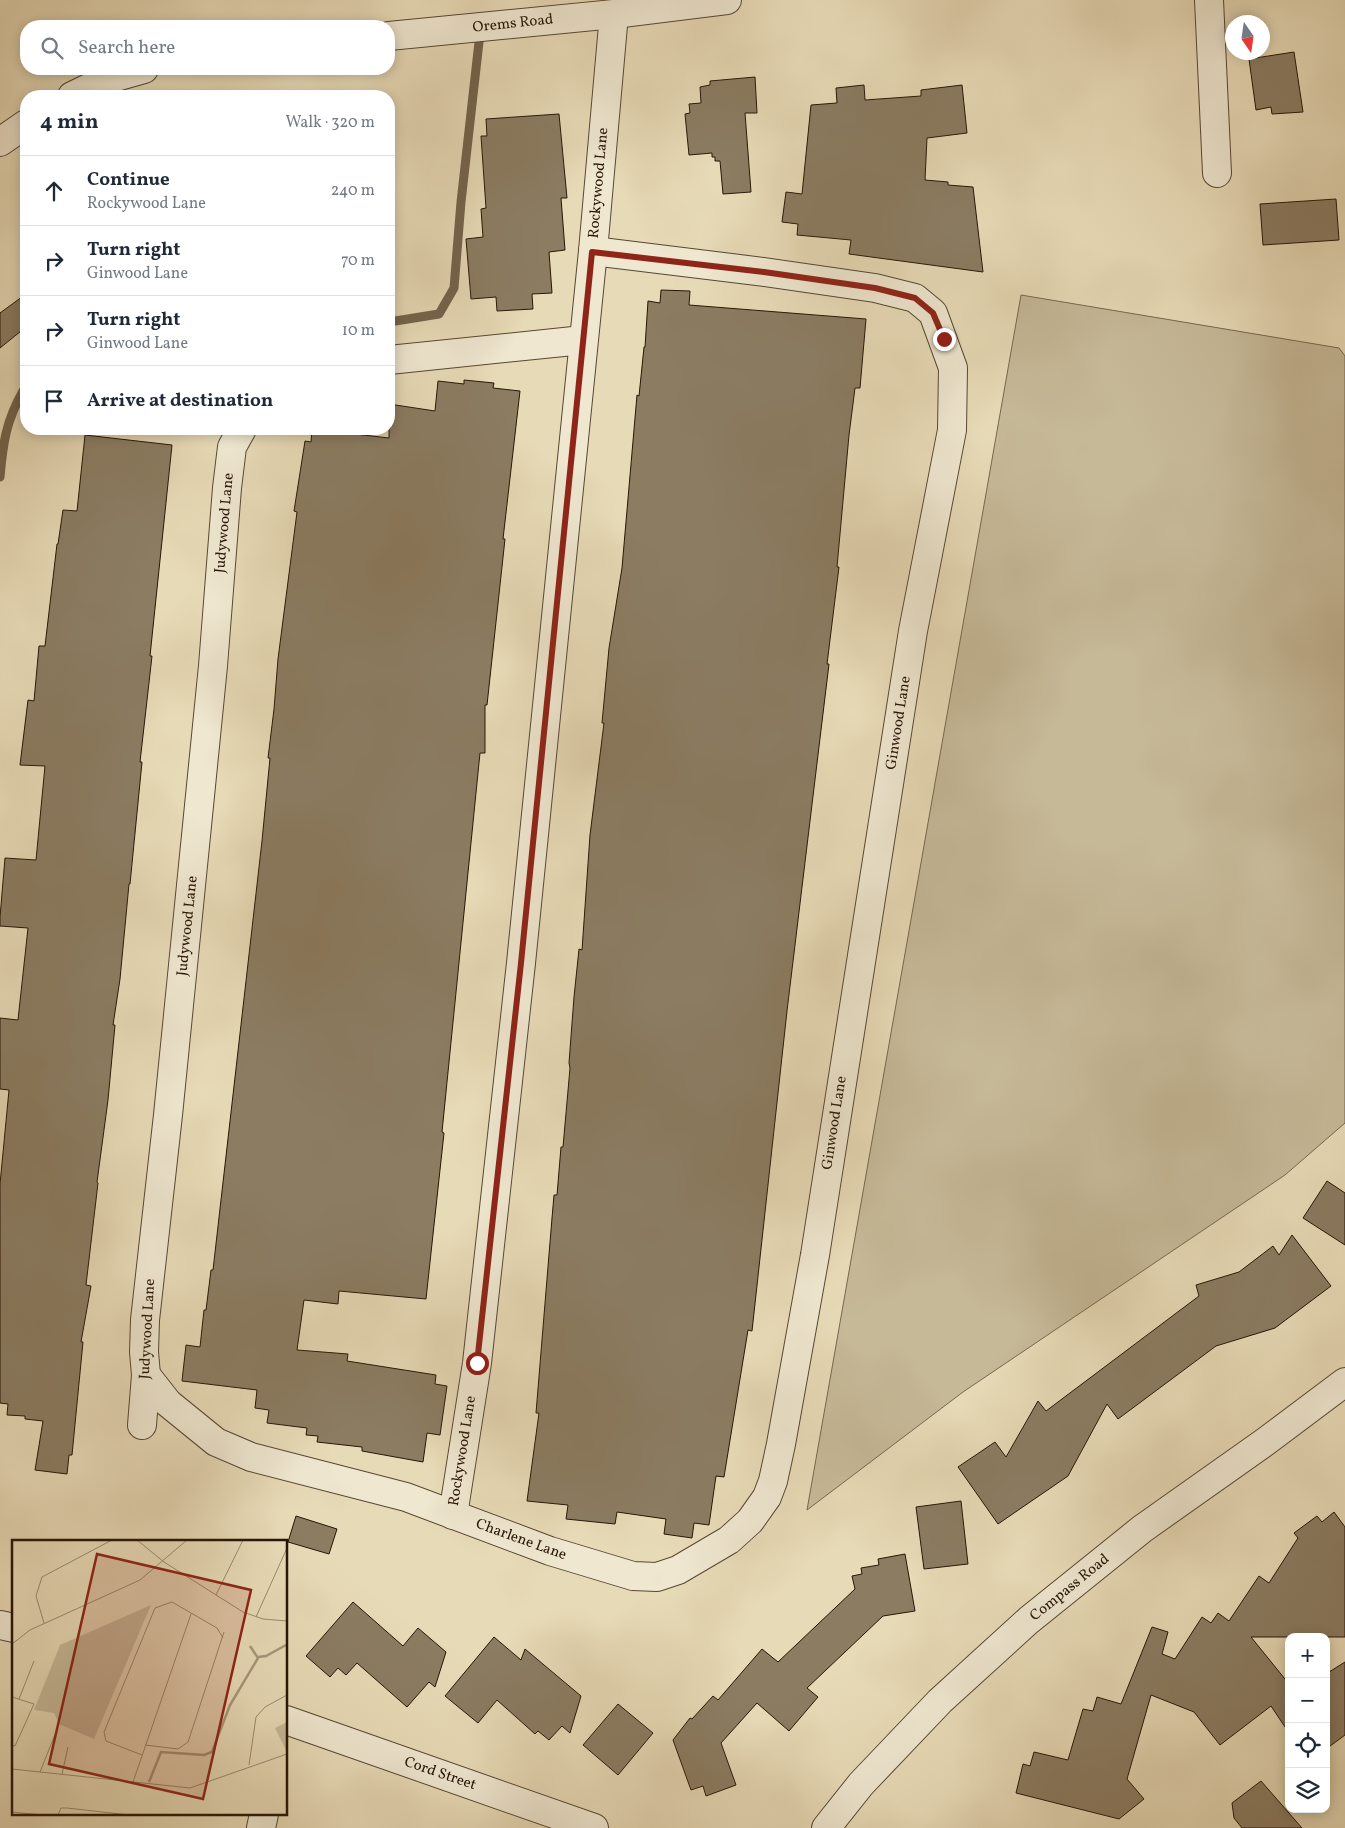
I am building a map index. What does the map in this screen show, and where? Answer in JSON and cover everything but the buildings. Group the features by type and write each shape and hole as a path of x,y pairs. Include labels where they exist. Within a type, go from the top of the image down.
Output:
{"street":[{"name":"Orems Road","path":"395,35 614,14 727,0"},
{"path":"1208,0 1217,173"},
{"name":"Rockywood Lane","path":"452,1515 478,1353 521,963 614,14"},
{"path":"84,90 105,80 123,75"},
{"path":"0,142 20,128"},
{"name":"Ginwood Lane","path":"592,252 782,274 875,288 915,298 933,313 952,368 952,430 913,632 815,1255 773,1481"},
{"path":"395,359 583,340"},
{"name":"Judywood Lane","path":"142,1425 146,1375 144,1352 145,1320 168,1115 212,676 227,488 232,447 239,435"},
{"name":"Charlene Lane","path":"146,1375 168,1403 216,1442 251,1457 406,1497 550,1551 633,1576 657,1577 678,1570 728,1540 758,1512 767,1497 773,1481"},
{"name":"Compass Road","path":"826,1828 861,1784 940,1701 1030,1620 1142,1529 1265,1442 1345,1382"},
{"name":"Cord Street","path":"288,1721 594,1828"}],"shaded area":[{"path":"1021,295 1339,348 1345,356 1345,1123 1285,1175 963,1392 807,1510"}],"waterway":[{"path":"395,321 439,314 454,288 461,202 479,42"},
{"path":"0,477 4,443 9,422 20,396"}],"route":[{"path":"477,1363 521,963 592,252 764,272 875,288 915,298 933,313 944,339"}]}
